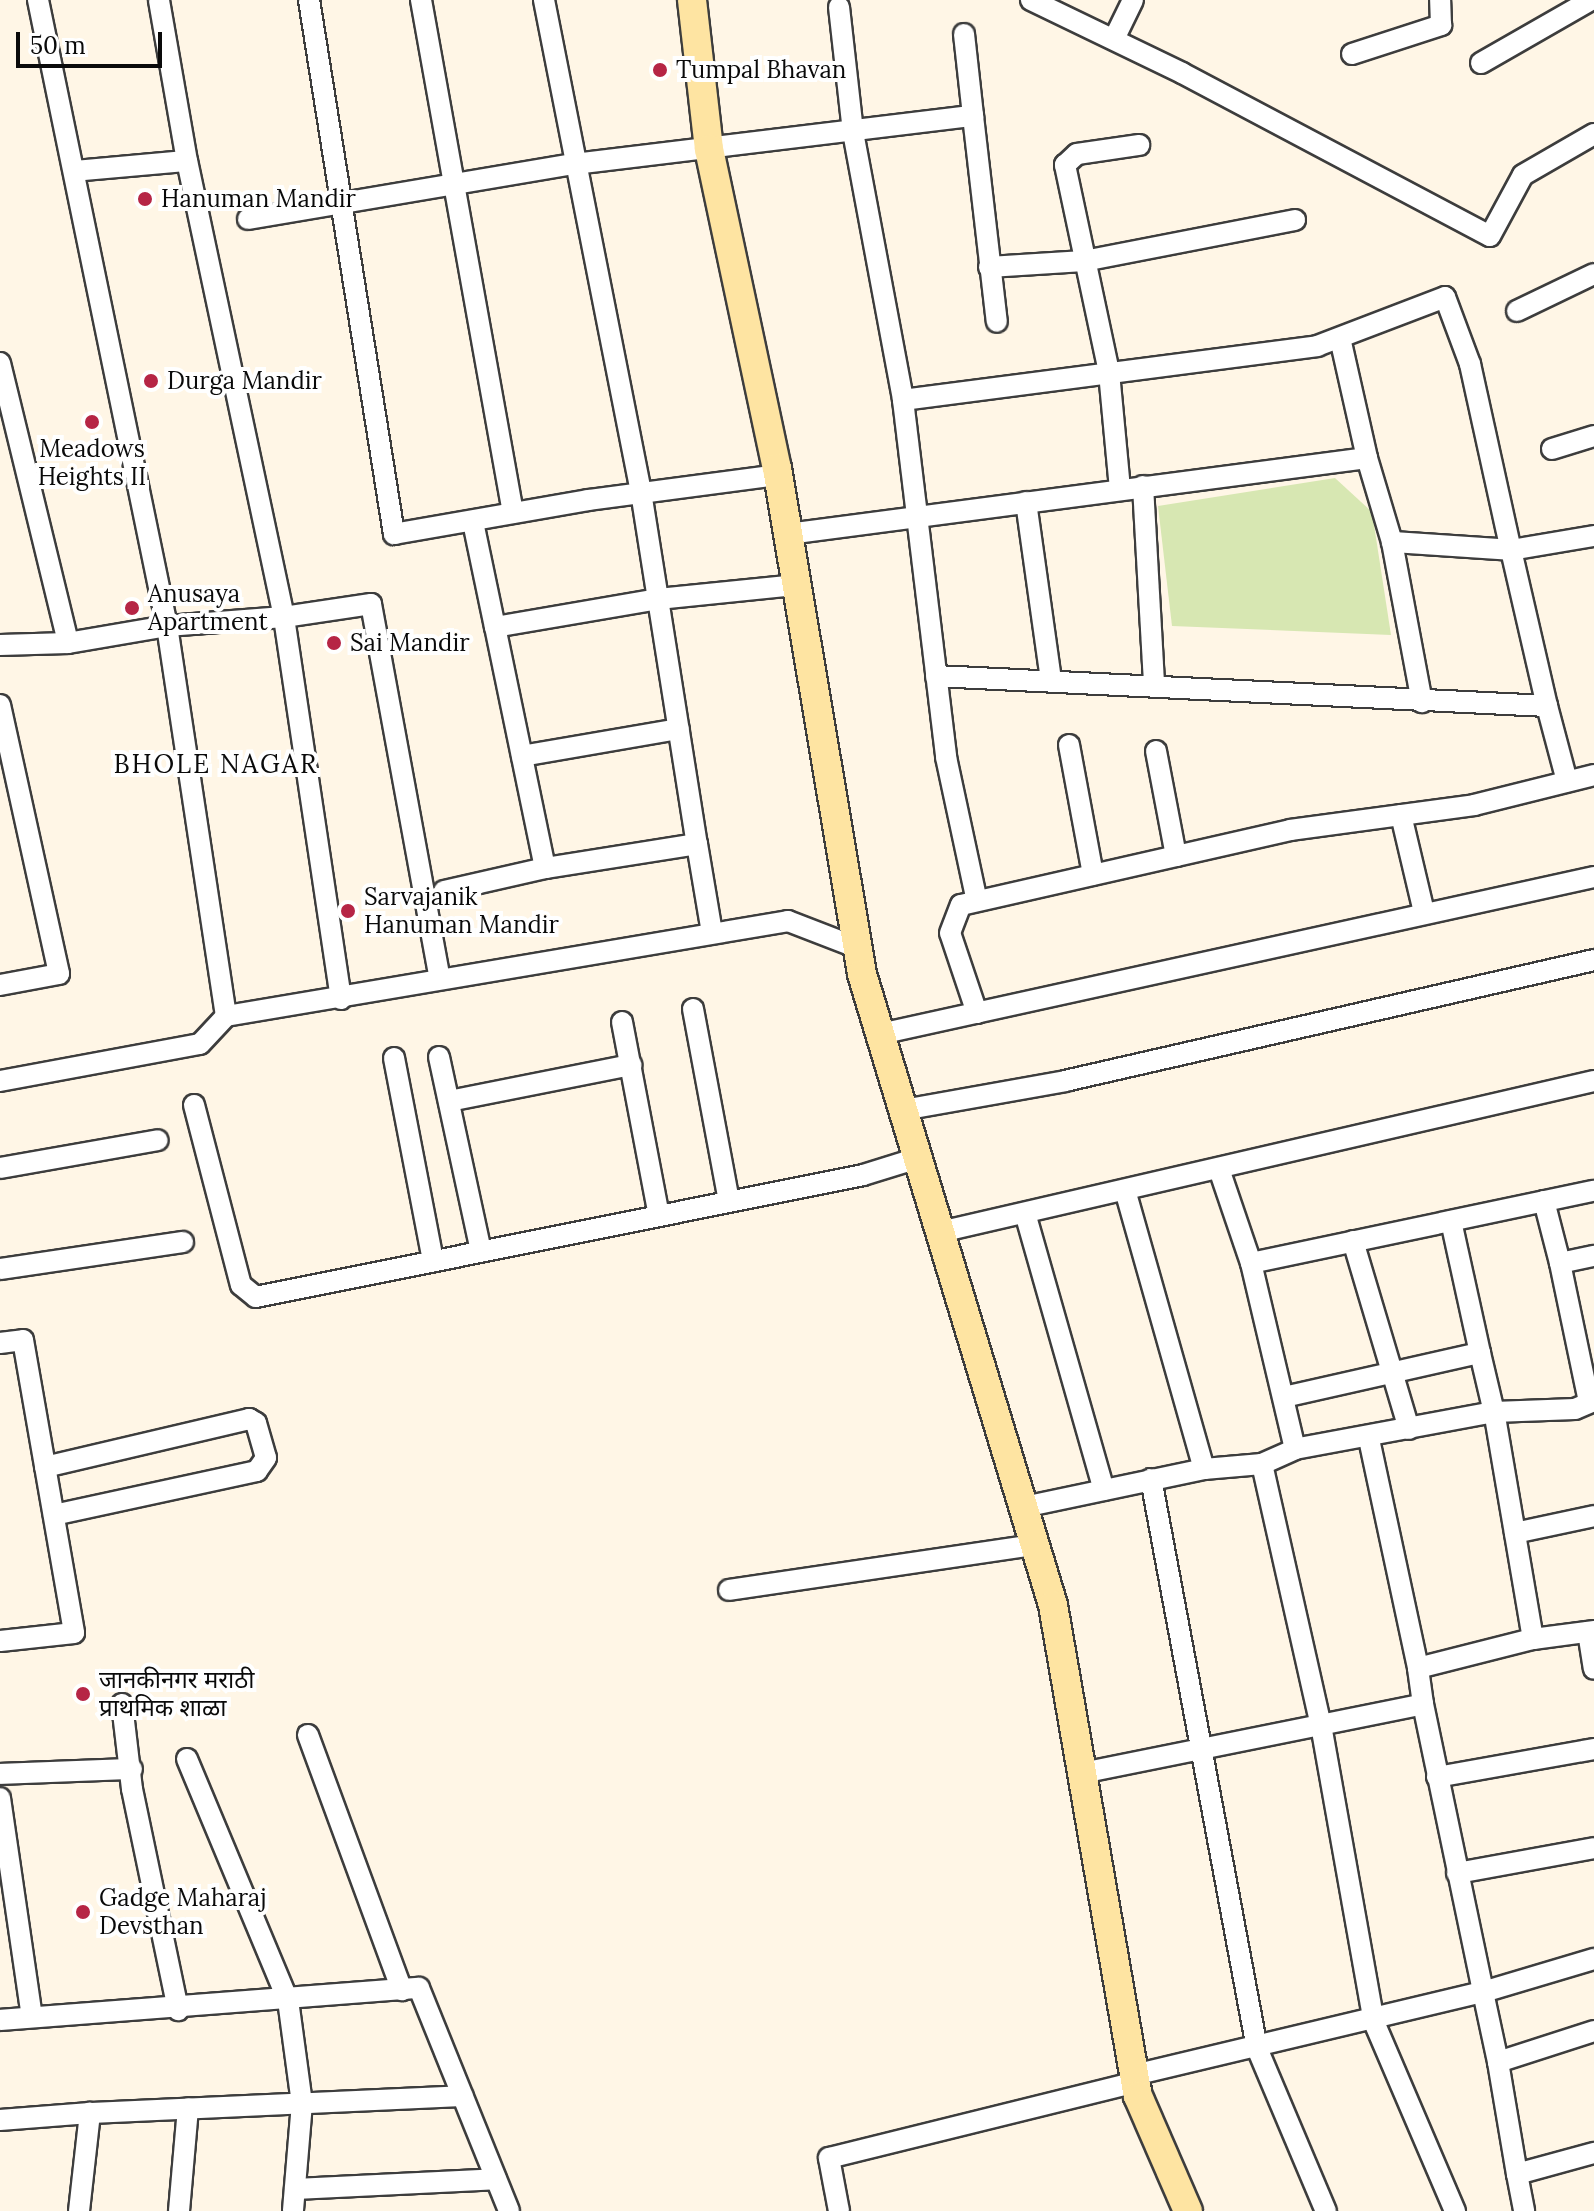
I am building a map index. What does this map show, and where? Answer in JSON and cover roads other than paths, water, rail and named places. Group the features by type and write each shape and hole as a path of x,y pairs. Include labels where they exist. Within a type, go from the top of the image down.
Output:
{"street":[{"path":"38,0 167,626 226,1016"},
{"path":"159,0 187,161 284,617 341,999"},
{"path":"309,0 394,534 641,492 778,475"},
{"path":"421,0 513,513"},
{"path":"544,0 641,492 712,933"},
{"path":"692,0 709,149 778,475 858,948 880,1034 1053,1605 1135,2078 1188,2211"},
{"path":"1031,0 1114,39 1490,236 1523,175 1594,134"},
{"path":"1114,39 1133,0"},
{"path":"1352,54 1441,25 1440,0"},
{"path":"1481,63 1591,0"},
{"path":"839,7 853,132 903,400 946,757 977,901"},
{"path":"964,34 997,322"},
{"path":"248,219 574,164 973,116"},
{"path":"1120,489 1109,372 1084,261 1068,157 1139,145"},
{"path":"74,171 187,161"},
{"path":"989,267 1084,261 1295,220"},
{"path":"1517,311 1594,274"},
{"path":"903,400 1317,346 1445,297 1470,364 1547,706 1567,781"},
{"path":"1340,338 1367,458 1392,542 1422,702"},
{"path":"0,363 68,643"},
{"path":"1552,449 1594,436"},
{"path":"788,534 1367,458"},
{"path":"1143,486 1154,684"},
{"path":"1026,502 1051,681"},
{"path":"473,522 545,868"},
{"path":"1392,542 1511,550 1594,536"},
{"path":"495,627 658,599 797,585"},
{"path":"0,645 68,643 167,626 284,617 371,604 439,976"},
{"path":"936,676 1154,684 1422,702 1547,706"},
{"path":"0,705 59,974 0,985"},
{"path":"522,756 679,729"},
{"path":"1069,745 1093,875"},
{"path":"1156,751 1176,856"},
{"path":"977,1013 950,933 961,905 1290,830 1474,805 1594,775"},
{"path":"1401,815 1424,912"},
{"path":"444,891 545,868 697,844"},
{"path":"880,1034 1594,877"},
{"path":"0,1081 200,1044 226,1016 341,999 439,976 788,921 858,948"},
{"path":"903,1110 1065,1081 1594,960"},
{"path":"693,1009 729,1202"},
{"path":"622,1022 659,1216"},
{"path":"439,1057 481,1252"},
{"path":"394,1058 433,1261"},
{"path":"449,1101 631,1065"},
{"path":"940,1232 1594,1081"},
{"path":"194,1105 247,1295 481,1252 863,1175 918,1158"},
{"path":"0,1168 158,1140"},
{"path":"1219,1169 1251,1263 1295,1449"},
{"path":"1125,1190 1204,1469"},
{"path":"1251,1263 1594,1191"},
{"path":"1024,1507 1204,1469 1262,1464 1295,1449 1369,1439 1494,1412 1575,1409 1591,1401 1544,1201"},
{"path":"1025,1213 1104,1490"},
{"path":"1451,1221 1494,1412 1533,1639"},
{"path":"1353,1241 1409,1429"},
{"path":"0,1269 183,1242"},
{"path":"1560,1263 1594,1256"},
{"path":"0,1343 23,1340 74,1633 0,1641"},
{"path":"1284,1397 1480,1353"},
{"path":"45,1467 249,1419 256,1423 266,1458 257,1471 54,1515"},
{"path":"1369,1439 1498,2062 1524,2211"},
{"path":"1262,1464 1321,1725 1374,2022 1455,2211"},
{"path":"1151,1479 1257,2048 1326,2211"},
{"path":"1515,1533 1594,1516"},
{"path":"729,1590 1035,1545"},
{"path":"1418,1668 1533,1639 1591,1632 1594,1669"},
{"path":"122,1704 178,2010"},
{"path":"1082,1773 1423,1704"},
{"path":"308,1735 402,1990"},
{"path":"1437,1777 1594,1749"},
{"path":"187,1759 288,2000 302,2103 293,2211"},
{"path":"0,1774 132,1769"},
{"path":"0,1798 32,2017"},
{"path":"1457,1873 1594,1848"},
{"path":"839,2211 829,2158 1135,2078 1374,2022 1594,1959"},
{"path":"0,2020 178,2010 419,1988 509,2211"},
{"path":"1498,2062 1594,2031"},
{"path":"0,2120 463,2096"},
{"path":"179,2211 188,2108"},
{"path":"79,2211 90,2113"},
{"path":"1517,2174 1594,2153"},
{"path":"295,2189 496,2179"}],"place":[{"name":"Tumpal Bhavan","path":"660,70"},
{"name":"Hanuman Mandir","path":"145,199"},
{"name":"Durga Mandir","path":"151,381"},
{"name":"Meadows Heights II","path":"92,422"},
{"name":"Anusaya Apartment","path":"132,608"},
{"name":"Sai Mandir","path":"334,643"},
{"name":"Sarvajanik Hanuman Mandir","path":"348,911"},
{"name":"जानकीनगर मराठी प्राथमिक शाळा","path":"83,1694"},
{"name":"Gadge Maharaj Devsthan","path":"83,1912"}],"district":[{"name":"BHOLE NAGAR","path":"216,764"}]}
